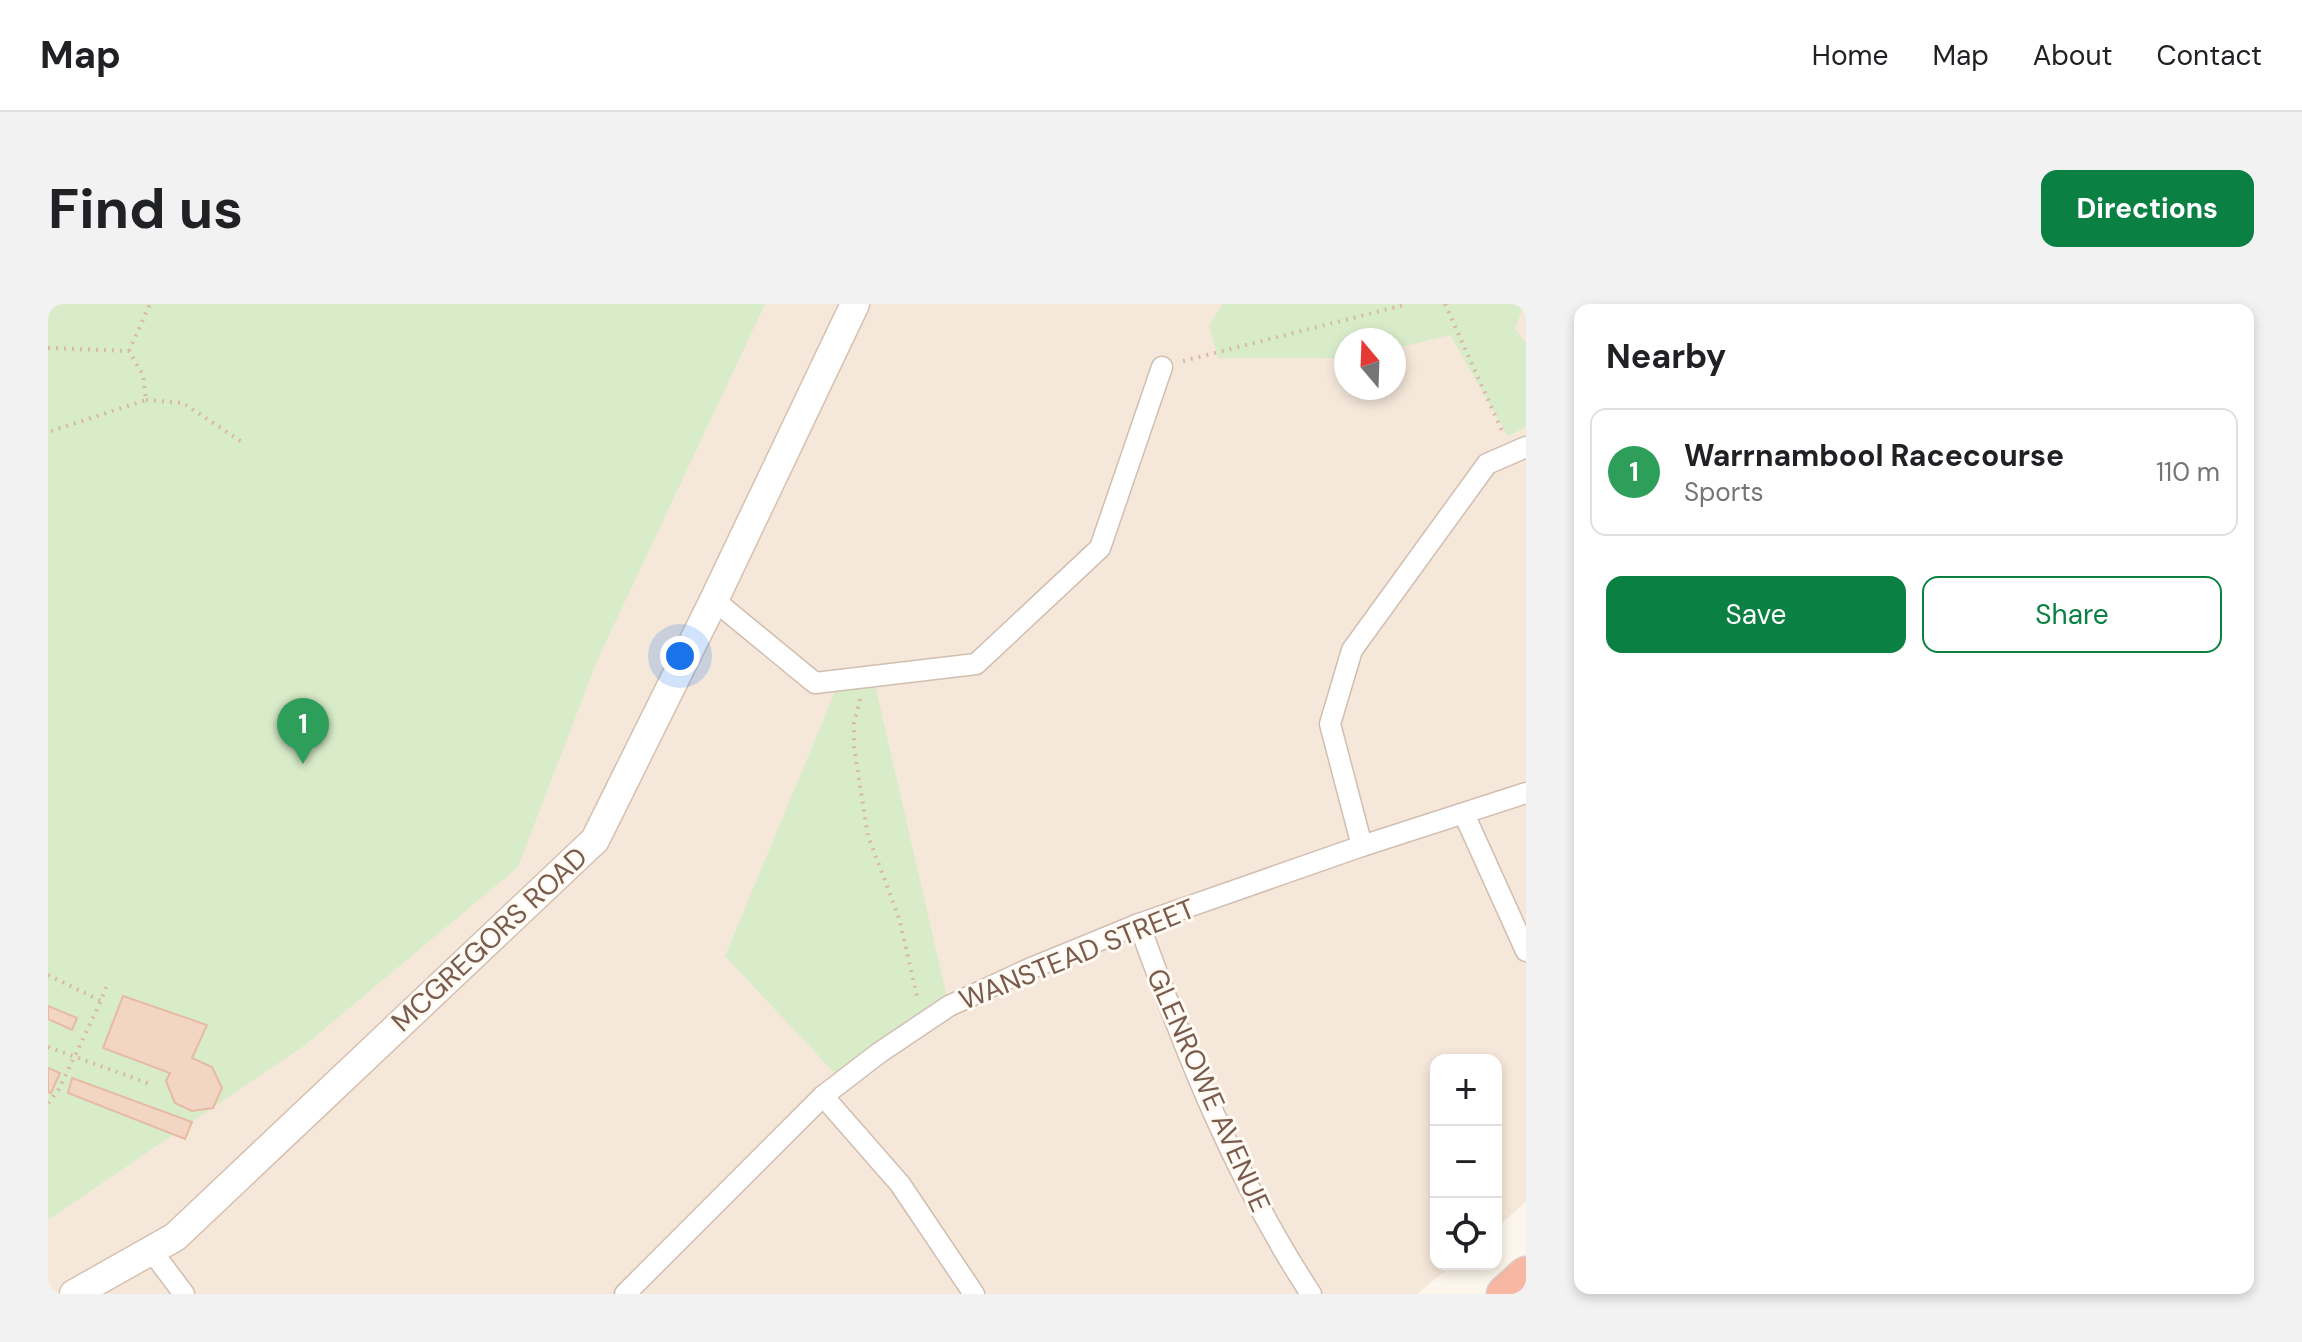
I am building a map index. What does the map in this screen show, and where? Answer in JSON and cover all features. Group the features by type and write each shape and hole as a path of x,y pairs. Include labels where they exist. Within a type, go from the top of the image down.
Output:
{"highway":[{"path":"1505,1294 1526,1275"}],"street":[{"name":"MCGREGORS ROAD","path":"74,1294 175,1237 595,840 855,304"},
{"path":"714,600 815,683 976,664 1100,548 1162,367"},
{"path":"1362,846 1330,724 1352,650 1487,464 1519,450"},
{"name":"WANSTEAD STREET","path":"625,1294 823,1096 879,1053 949,1006 1139,924 1526,793"},
{"path":"1464,814 1526,951"},
{"name":"GLENROWE AVENUE","path":"1139,924 1173,1017 1237,1166 1278,1244 1311,1294"},
{"path":"823,1096 900,1184 974,1294"},
{"path":"151,1250 184,1294"}],"path":[{"path":"129,351 150,304"},
{"path":"1162,367 1408,304"},
{"path":"1445,304 1519,450"},
{"path":"48,348 129,351"},
{"path":"129,351 143,375 146,400"},
{"path":"48,432 146,400 183,403 242,442"},
{"path":"865,677 854,723 854,748 868,836 899,918 917,996"},
{"path":"48,975 101,1001"},
{"path":"48,1103 59,1089 106,987"},
{"path":"48,1047 153,1085"}],"shaded area":[{"path":"48,304 1526,304 1526,1202 1502,1223 1502,1054 1430,1054 1430,1270 1447,1270 1417,1294 48,1294"}],"green space":[{"path":"48,304 765,304 597,661 518,867 305,1045 48,1220"},
{"path":"1223,304 1524,304 1515,329 1526,343 1526,427 1508,436 1450,335 1406,346 1406,328 1334,328 1334,358 1218,358 1209,325"},
{"path":"873,676 949,1006 842,1081 725,956 840,680"}],"building":[{"path":"123,996 207,1025 192,1058 212,1067 222,1088 213,1108 192,1111 175,1103 166,1081 170,1073 103,1048"},
{"path":"48,1006 77,1018 72,1030 48,1019"},
{"path":"48,1068 60,1073 51,1093 48,1092"},
{"path":"72,1078 192,1122 185,1139 68,1093"}],"place":[{"name":"Warrnambool Racecourse","path":"303,764"}]}
